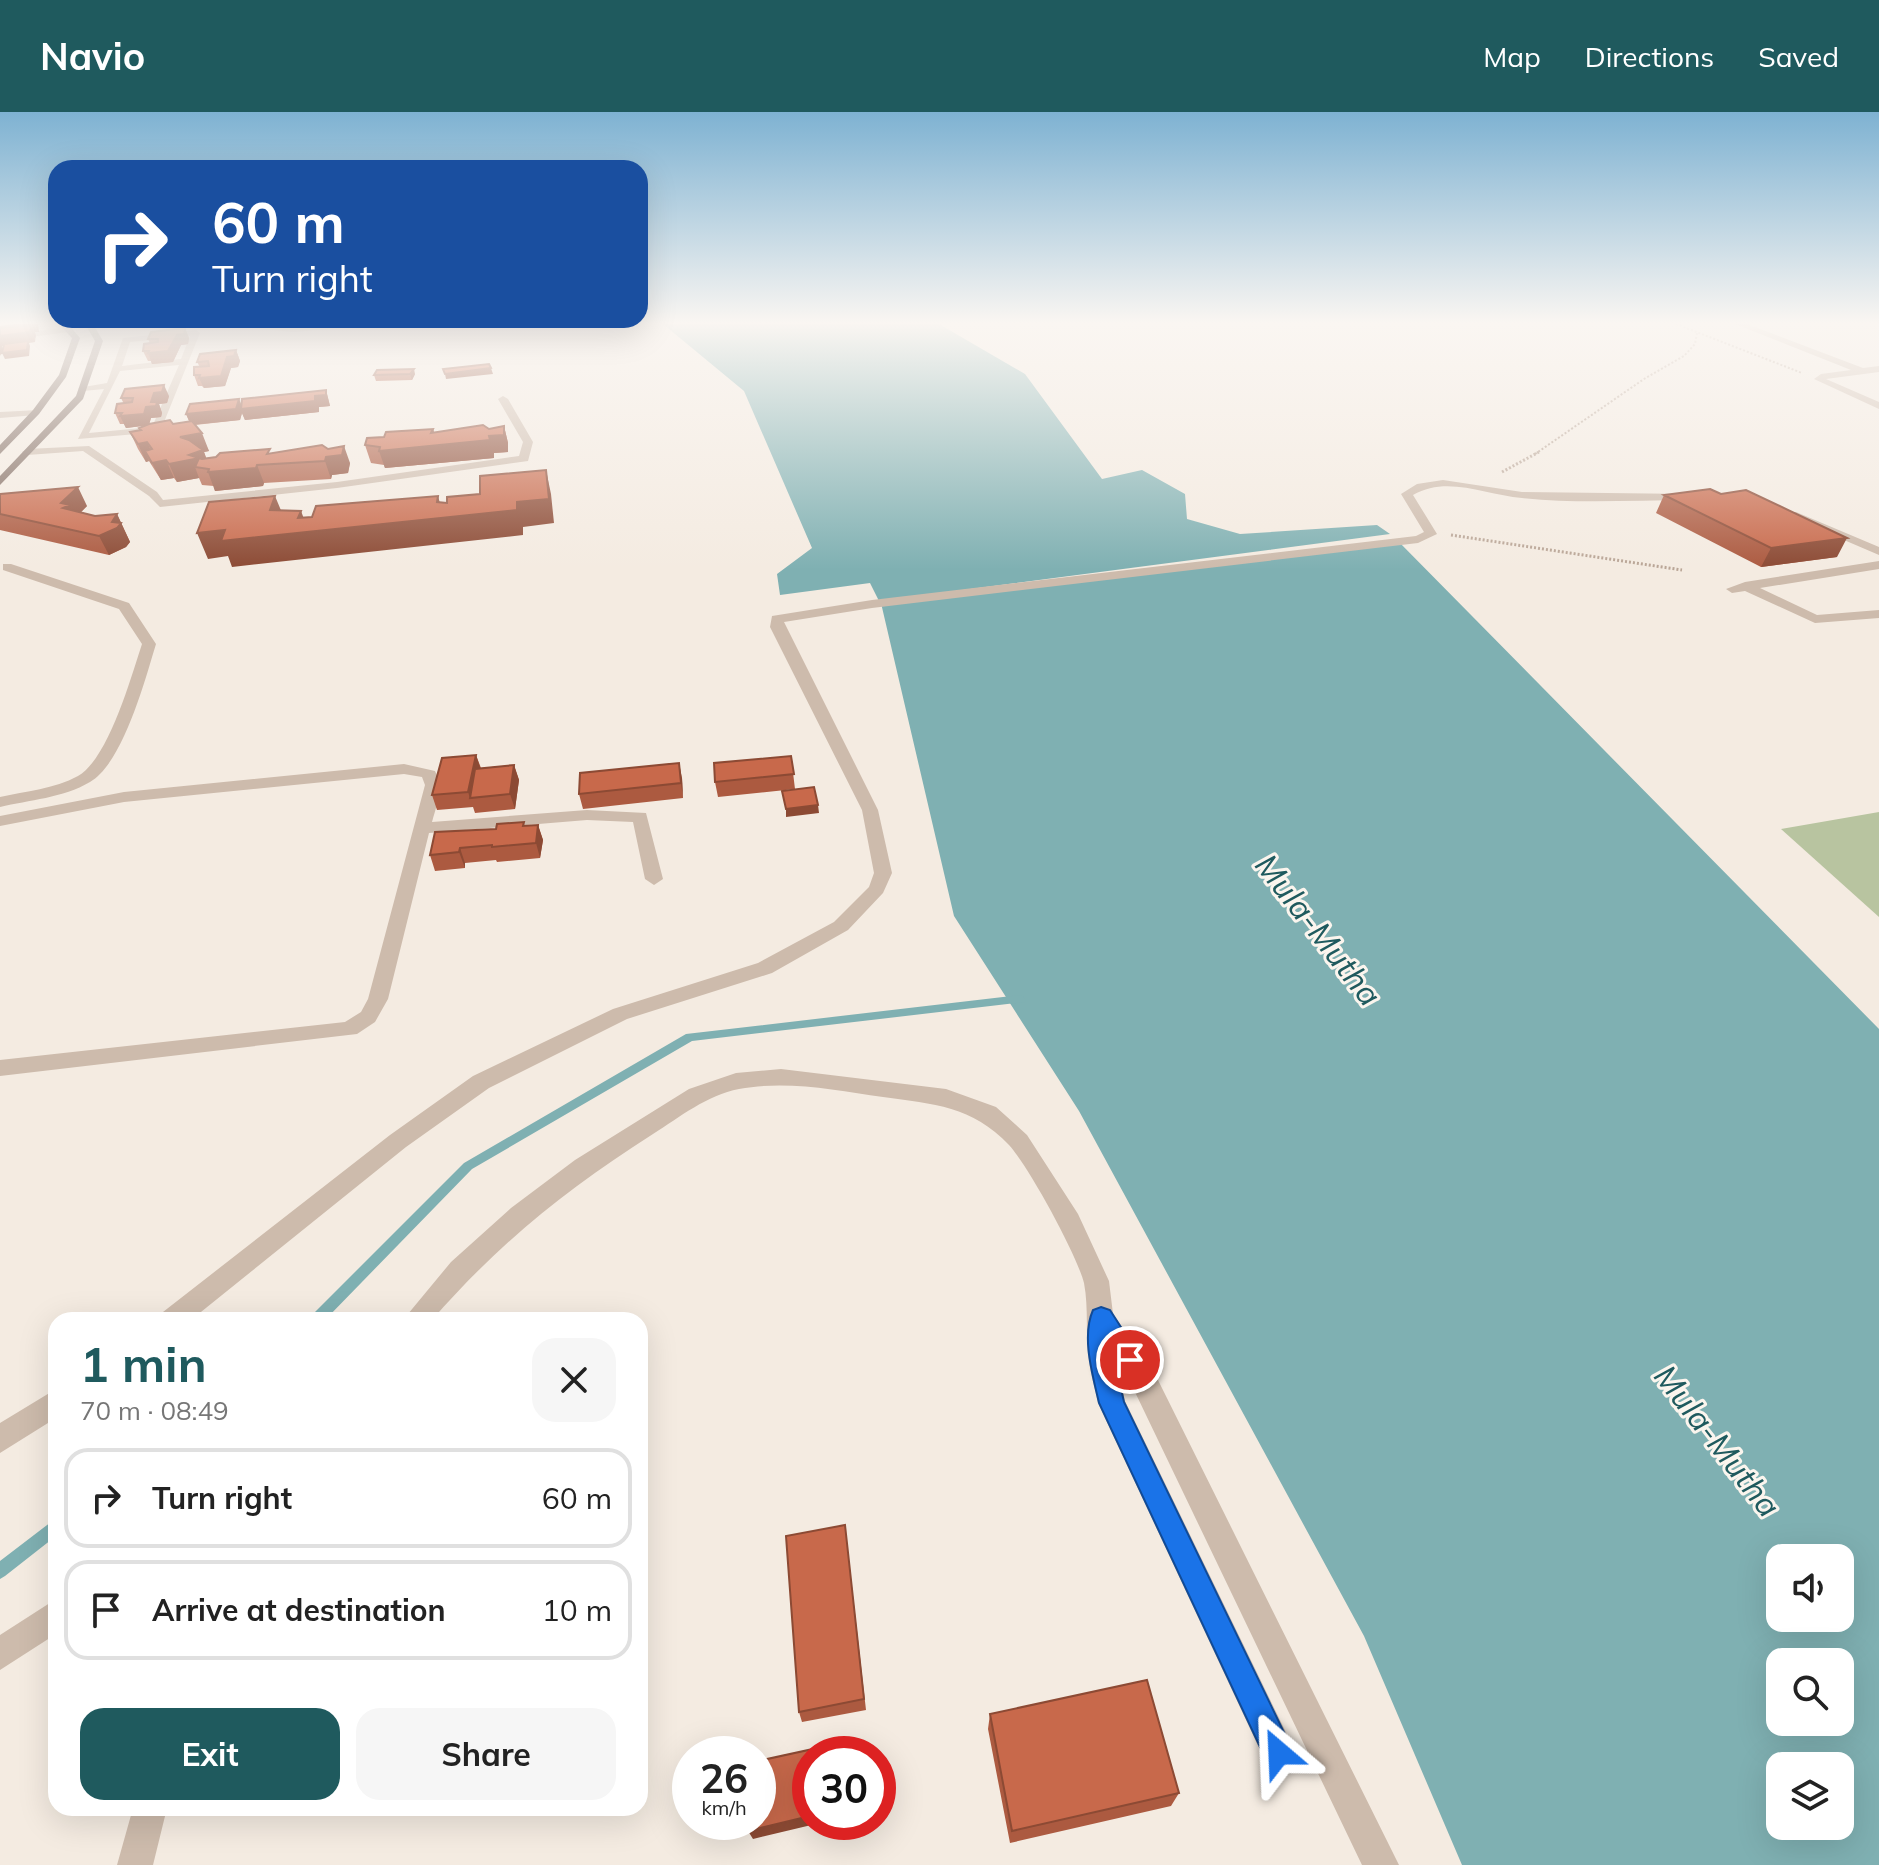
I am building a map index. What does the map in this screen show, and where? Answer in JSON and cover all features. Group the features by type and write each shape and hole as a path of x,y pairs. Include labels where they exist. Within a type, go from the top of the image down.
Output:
{"main road":[{"path":"0,451 41,406"},
{"path":"0,482 72,406"}],"street":[{"path":"99,406 82,437 156,430 167,406"},
{"path":"27,452 85,448 153,494 160,504 337,485 524,459 528,442 507,406"},
{"path":"0,415 36,412"},
{"path":"182,1312 398,1141 481,1082 620,1014 765,968 841,926 877,889 883,873 870,810 777,627 777,619 1404,541 1431,534 1407,494 1411,489 1443,483 1522,495 1703,498"},
{"path":"1779,510 1879,551"},
{"path":"1879,565 1738,588 1815,619 1879,614"},
{"path":"0,802 63,786 91,775 130,701 149,644 124,606 7,567"},
{"path":"0,821 124,797 404,769 429,774 433,785 378,999 368,1017 350,1029 0,1068"},
{"path":"423,828 587,815 640,817 654,879"},
{"path":"423,1312 460,1270 519,1215 583,1167 697,1095 736,1081 781,1077 946,1097 988,1113 1019,1141 1069,1221 1096,1281 1102,1360 1112,1403 1279,1753"},
{"path":"1101,1317 1144,1381 1381,1865"},
{"path":"0,1439 48,1407"},
{"path":"0,1654 48,1621"},
{"path":"135,1865 148,1816"}],"path":[{"path":"1472,485 1551,445 1606,406"},
{"path":"1431,534 1562,550 1682,570"}],"green space":[{"path":"1879,812 1879,917 1781,829"}],"water":[{"path":"750,406 1048,406 1102,479 1142,470 1185,494 1187,519 1240,534 1377,525 1390,534 879,601 870,583 780,595 777,574 812,548"},
{"name":"Mula-Mutha","path":"1398,541 1879,1029 1879,1865 1462,1865 1364,1636 1079,1111 954,916 881,603"}],"building":[{"path":"117,406 156,406 146,407 144,414 120,416 122,413 115,413"},
{"path":"189,406 237,406 236,409 186,414"},
{"path":"241,406 271,406 241,409"},
{"path":"170,420 173,424 192,421 202,433 180,437 203,450 189,455 199,458 169,464 166,460 152,463 145,451 152,449 147,442 138,444 130,432"},
{"path":"483,425 489,429 504,426 504,435 489,436 490,440 379,451 380,447 365,445 367,438 384,437 386,432 433,429 431,433"},
{"path":"322,445 328,449 344,446 342,455 326,457 325,461 208,472 209,469 195,467 199,458 216,457 220,453 270,449 267,454"},
{"path":"546,470 549,499 517,502 517,510 221,541 225,530 197,533 209,502 275,496 270,510 301,511 298,518 312,517 316,506 438,496 437,502 447,503 447,497 480,494 480,476"},
{"path":"78,487 61,503 70,505 63,508 95,516 117,514 112,522 121,523 117,528 99,536 0,514 0,494"},
{"path":"1710,489 1721,494 1746,490 1847,538 1771,548 1664,495"},
{"path":"476,755 468,792 432,795 442,758"},
{"path":"791,756 794,774 715,782 714,763"},
{"path":"679,763 681,783 579,794 580,773"},
{"path":"514,765 510,794 470,798 475,769"},
{"path":"814,787 818,805 786,809 782,791"},
{"path":"524,822 523,826 538,825 536,843 460,848 459,852 430,855 435,832 496,829 497,824"},
{"path":"845,1525 864,1699 799,1712 786,1536"},
{"path":"1147,1680 1179,1793 1012,1831 990,1714"},
{"path":"792,1754 792,1820 776,1824 776,1757"}],"waterway":[{"path":"324,1312 468,1166 690,1037 1021,999"},
{"path":"0,1571 48,1533"}],"route":[{"path":"1130,1360 1101,1317 1102,1360 1112,1403 1279,1753"}]}
